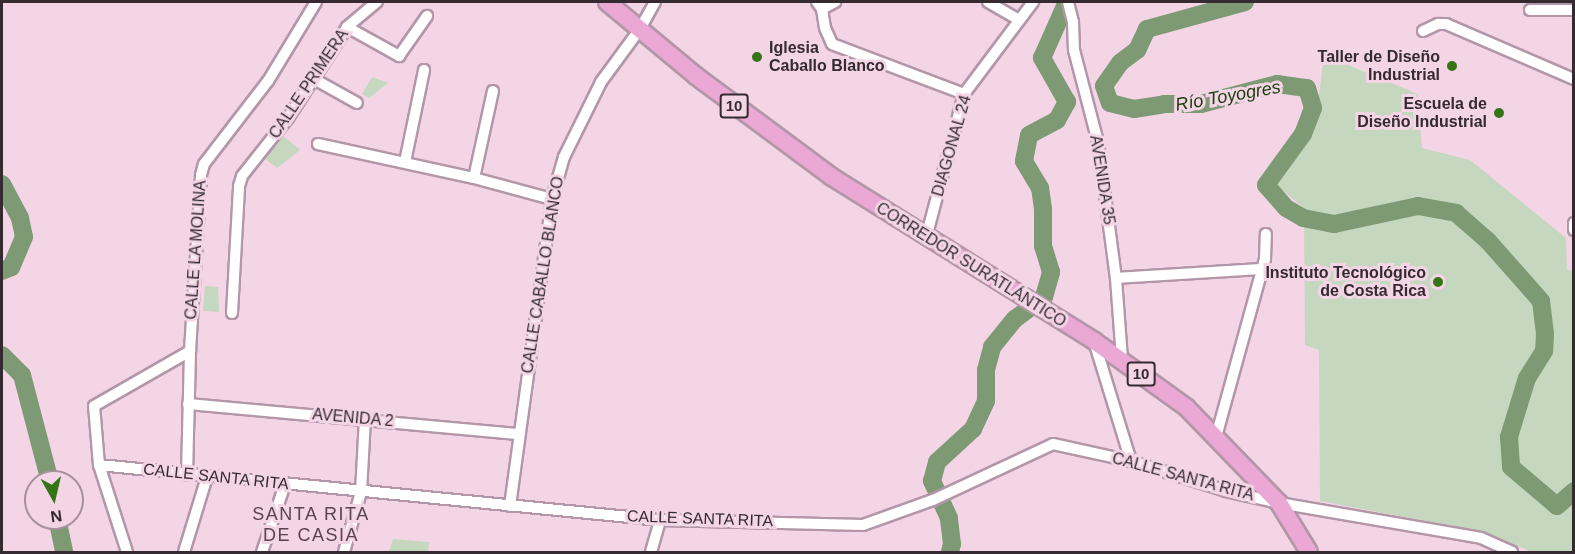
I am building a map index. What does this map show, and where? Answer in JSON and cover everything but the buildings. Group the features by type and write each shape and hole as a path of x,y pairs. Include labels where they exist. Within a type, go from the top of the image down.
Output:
{"main road":[{"name":"CORREDOR SURATLÁNTICO","path":"607,2 755,122 832,177 926,238 1094,341 1186,407 1279,503 1309,552"}],"street":[{"name":"CALLE LA MOLINA","path":"187,475 190,351 201,175 204,164 268,81 316,2"},
{"name":"CALLE PRIMERA","path":"232,313 239,186 242,176 288,118 347,27 377,2"},
{"name":"CALLE CABALLO BLANCO","path":"510,506 518,434 552,199 564,157 601,82 640,29 655,2"},
{"path":"835,2 820,5 825,28 832,44 964,94"},
{"path":"988,2 1019,20"},
{"name":"DIAGONAL 24","path":"926,238 964,94 1033,2"},
{"name":"AVENIDA 35","path":"1068,2 1073,22 1074,50 1098,142 1116,278 1122,360"},
{"path":"1530,10 1574,10"},
{"path":"347,27 399,56 427,16"},
{"path":"1423,31 1438,24 1446,24 1574,79"},
{"path":"405,162 424,70"},
{"path":"314,79 357,104"},
{"path":"474,178 493,91"},
{"path":"318,144 474,178 552,199"},
{"path":"1574,223 1574,230"},
{"path":"1216,437 1260,269 1265,259 1266,234"},
{"path":"1116,278 1260,269"},
{"path":"1094,341 1131,462"},
{"path":"127,552 99,465 94,406 190,351"},
{"name":"AVENIDA 2","path":"188,404 518,434"},
{"path":"344,552 361,492 365,419"},
{"name":"CALLE SANTA RITA","path":"99,465 660,520 863,525 933,500 1053,444 1131,462 1226,491 1279,503 1481,538 1512,552"},
{"path":"184,552 207,477"},
{"path":"262,552 285,484"},
{"path":"651,552 660,520"}],"green space":[{"name":"Instituto Tecnológico de Costa Rica","path":"1324,55 1418,94 1422,148 1470,160 1566,238 1567,270 1574,271 1573,552 1532,552 1484,532 1320,501 1319,350 1305,345 1304,208 1277,186 1310,132 1317,111"},
{"path":"372,77 388,83 369,98 362,94"},
{"path":"283,136 300,150 277,168 264,158"},
{"path":"205,286 218,287 219,312 203,311"},
{"path":"393,539 429,542 428,552 389,552"}],"waterway":[{"name":"Río Toyogres","path":"1245,2 1147,29 1137,50 1120,63 1104,86 1110,103 1134,109 1164,104 1201,104 1277,84 1307,88 1313,108 1303,134 1266,185 1286,208 1303,218 1334,224 1418,206 1456,213 1488,241 1541,301 1545,334 1544,351 1527,378 1509,437 1511,467 1557,506 1574,491"},
{"path":"950,552 952,544 949,518 932,481 937,462 973,429 986,401 986,370 992,347 1015,319 1044,297 1051,272 1043,246 1043,209 1040,188 1024,161 1029,135 1057,120 1067,102 1042,58 1065,6"},
{"path":"2,184 20,218 24,237 11,267 2,271"},
{"path":"2,355 22,375 47,470"},
{"path":"59,530 64,552"}],"place":[{"name":"Iglesia Caballo Blanco","path":"757,57"},
{"name":"Taller de Diseño Industrial","path":"1452,66"},
{"name":"Escuela de Diseño Industrial","path":"1499,113"},
{"name":"Instituto Tecnológico de Costa Rica","path":"1438,282"}],"district":[{"name":"SANTA RITA DE CASIA","path":"311,525"}]}
